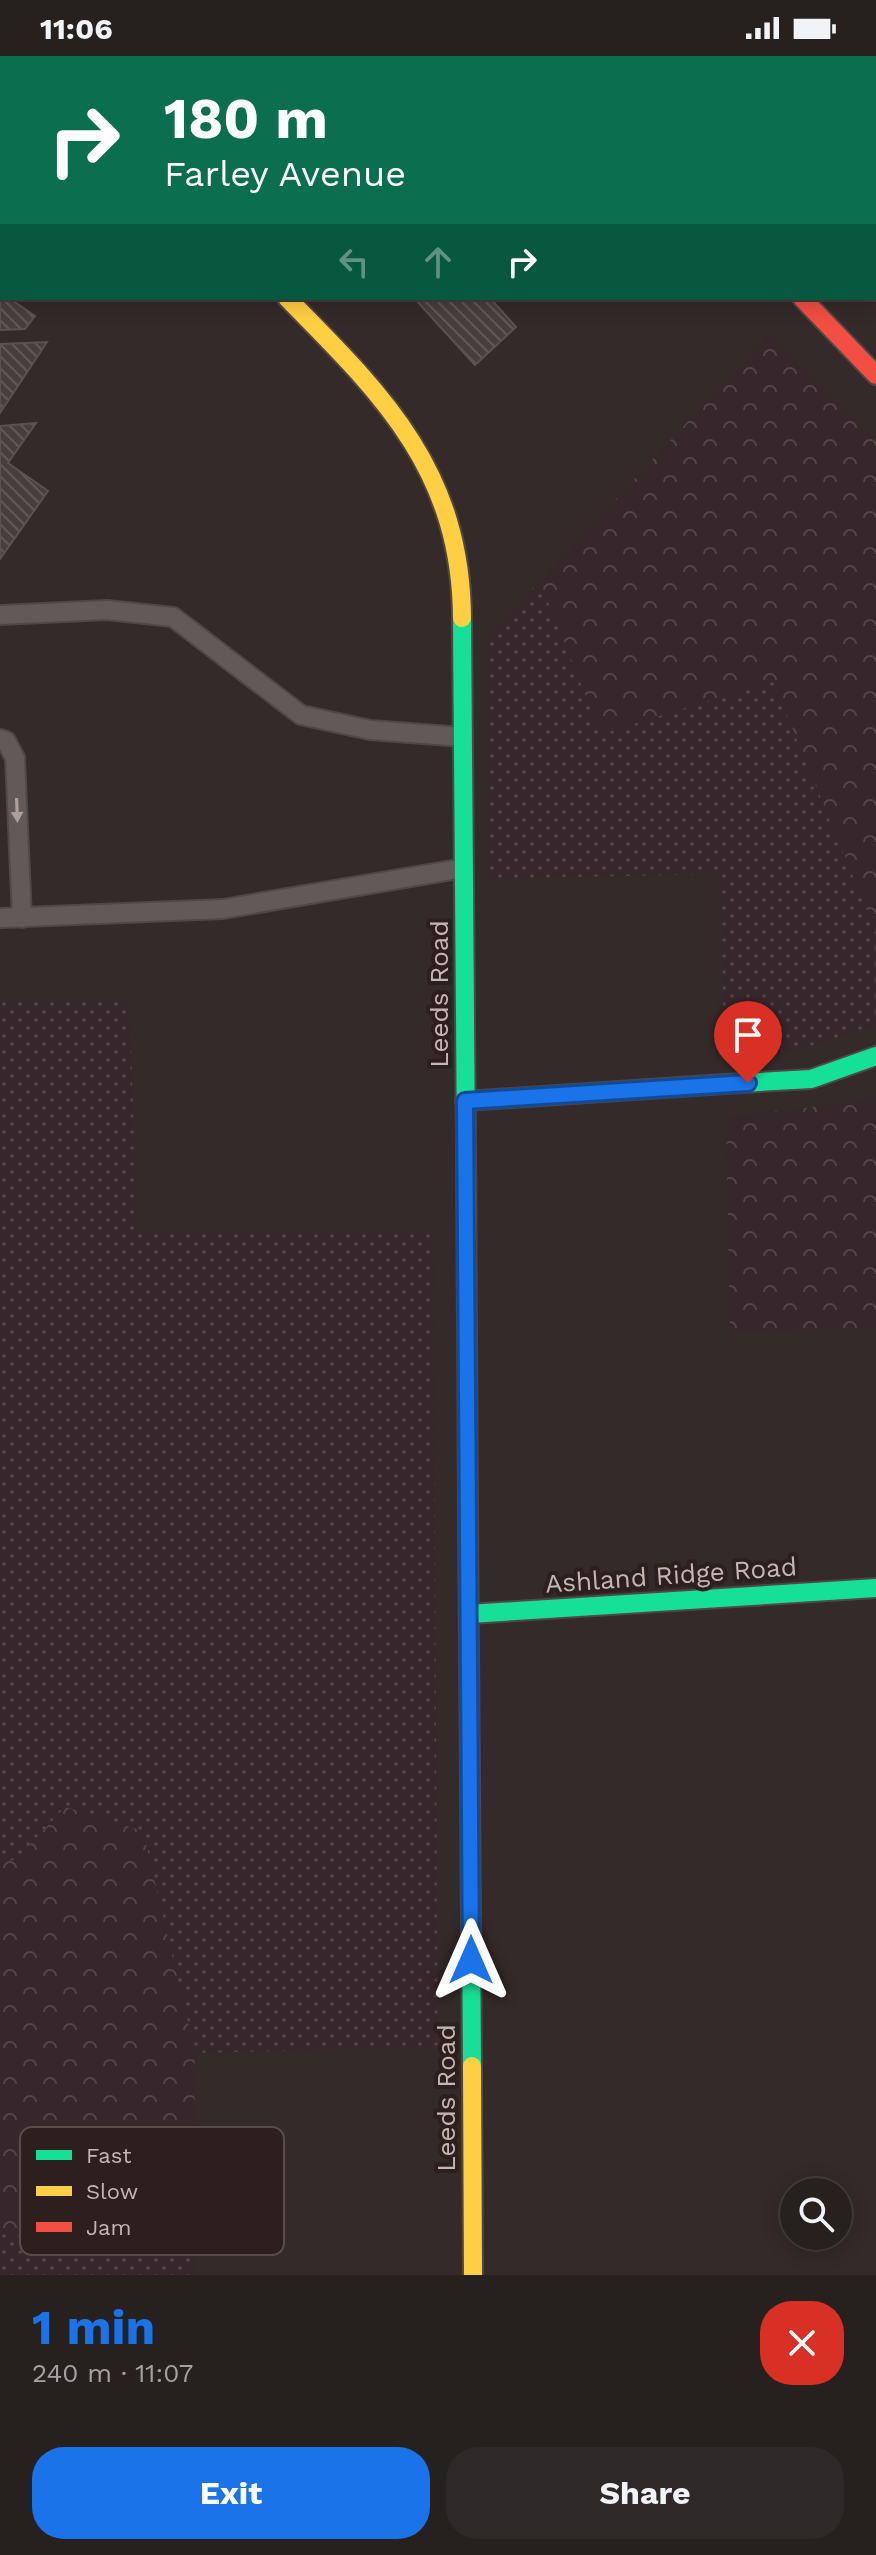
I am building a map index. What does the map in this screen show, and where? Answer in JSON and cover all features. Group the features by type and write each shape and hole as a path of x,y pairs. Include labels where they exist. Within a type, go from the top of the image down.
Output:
{"street":[{"name":"Leeds Road","path":"289,300 383,397 422,453 443,500 462,600 473,2275"},
{"path":"804,300 876,375"},
{"path":"465,1101 811,1079 876,1056"},
{"name":"Ashland Ridge Road","path":"469,1614 876,1588"}],"lane":[{"path":"0,615 107,610 173,617 301,715 370,730 463,737"},
{"path":"0,739 6,741 15,758 22,918"},
{"path":"0,918 223,909 464,868"}],"green space":[{"path":"860,300 876,300 876,316"},
{"path":"769,334 876,439 876,932 773,681 601,734 540,581"},
{"path":"540,581 601,733 773,681 876,932 876,1026 804,1048 724,1058 720,874 487,879 488,638"},
{"path":"129,999 138,1231 433,1233 438,2047 195,2053 143,1831 65,1807 16,1860 0,1862 0,1001"},
{"path":"876,1095 876,1328 730,1332 726,1117 858,1102"},
{"path":"65,1807 143,1831 195,2053 195,2127 20,2127 20,2234 0,2234 0,1862 16,1860"},
{"path":"0,2234 20,2234 20,2255 194,2255 194,2275 0,2275"}],"building":[{"path":"0,300 12,300 35,316 25,329 0,330"},
{"path":"416,300 492,300 516,327 475,365"},
{"path":"47,342 0,413 0,344"},
{"path":"36,423 8,463 48,491 0,559 0,426"}],"traffic: fast":[{"path":"462,618 466,1150"},
{"path":"725,1084 811,1079 876,1056"},
{"path":"468,1508 472,2066"},
{"path":"469,1614 876,1588"}],"traffic: slow":[{"path":"289,300 355,368 384,403 410,439 432,478 448,520 458,566 462,618"},
{"path":"465,1101 725,1084"},
{"path":"466,1150 468,1508"},
{"path":"472,2066 473,2275"}],"traffic: jam":[{"path":"804,300 876,375"}],"route":[{"path":"471,1960 465,1101 748,1083"}]}
